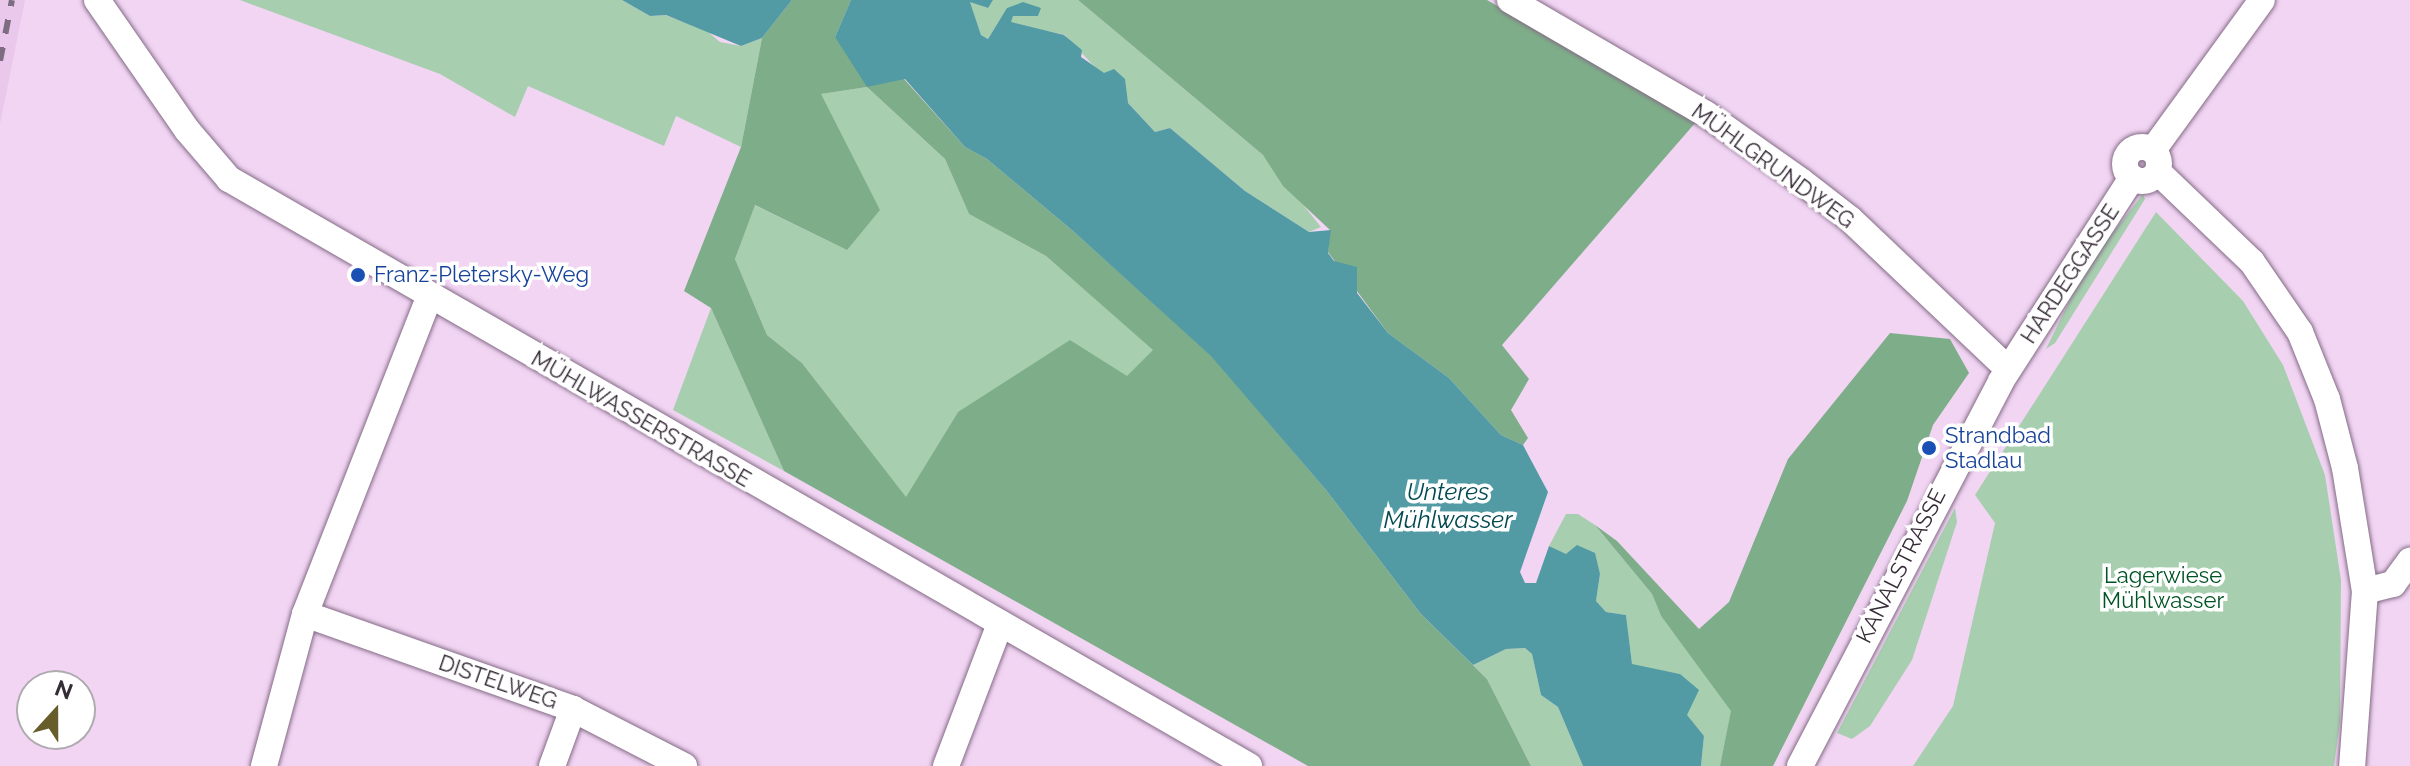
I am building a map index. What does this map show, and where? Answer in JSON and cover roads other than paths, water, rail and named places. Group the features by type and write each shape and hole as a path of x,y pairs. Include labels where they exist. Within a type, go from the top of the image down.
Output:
{"street":[{"name":"MÜHLWASSERSTRASSE","path":"97,0 187,130 229,179 429,298 1249,766"},
{"name":"MÜHLGRUNDWEG","path":"1510,0 1706,114 1801,181 1850,219 2008,369"},
{"path":"2262,0 2155,161 2252,262 2300,332 2327,399 2345,468 2365,591 2352,766"},
{"name":"HARDEGGASSE","path":"2008,369 2132,178 2149,180 2155,161"},
{"path":"264,766 305,614 429,298"},
{"name":"KANALSTRASSE","path":"1800,766 1922,523 2008,369"},
{"path":"2365,591 2393,584 2410,561"},
{"name":"DISTELWEG","path":"305,614 573,709 684,766"},
{"path":"946,766 1000,624"},
{"path":"552,766 573,709"}],"water":[{"path":"622,0 792,0 762,38 741,46 666,15 650,16"},
{"name":"Unteres Mühlwasser","path":"851,0 993,0 988,8 970,2 981,35 988,39 1007,8 1023,2 1041,8 1038,16 1013,16 1011,22 1064,35 1082,50 1081,57 1104,73 1114,69 1125,79 1128,103 1155,132 1170,128 1245,191 1309,232 1331,230 1328,253 1334,261 1357,267 1357,293 1388,333 1449,378 1501,435 1523,445 1548,492 1520,572 1525,583 1536,583 1549,546 1566,554 1577,545 1595,553 1600,574 1596,601 1606,612 1626,615 1632,664 1680,674 1699,690 1687,715 1704,736 1701,766 1583,766 1558,707 1541,695 1532,654 1525,648 1506,649 1473,665 1421,614 1326,490 1211,356 1073,231 987,159 965,147 905,79 867,87 835,37"}],"railway":[{"path":"0,61 12,0"}],"place":[{"name":"Franz-Pletersky-Weg","path":"358,275"},
{"name":"Strandbad Stadlau","path":"1929,448"}],"park label":[{"name":"Lagerwiese Mühlwasser","path":"2163,588"}]}
